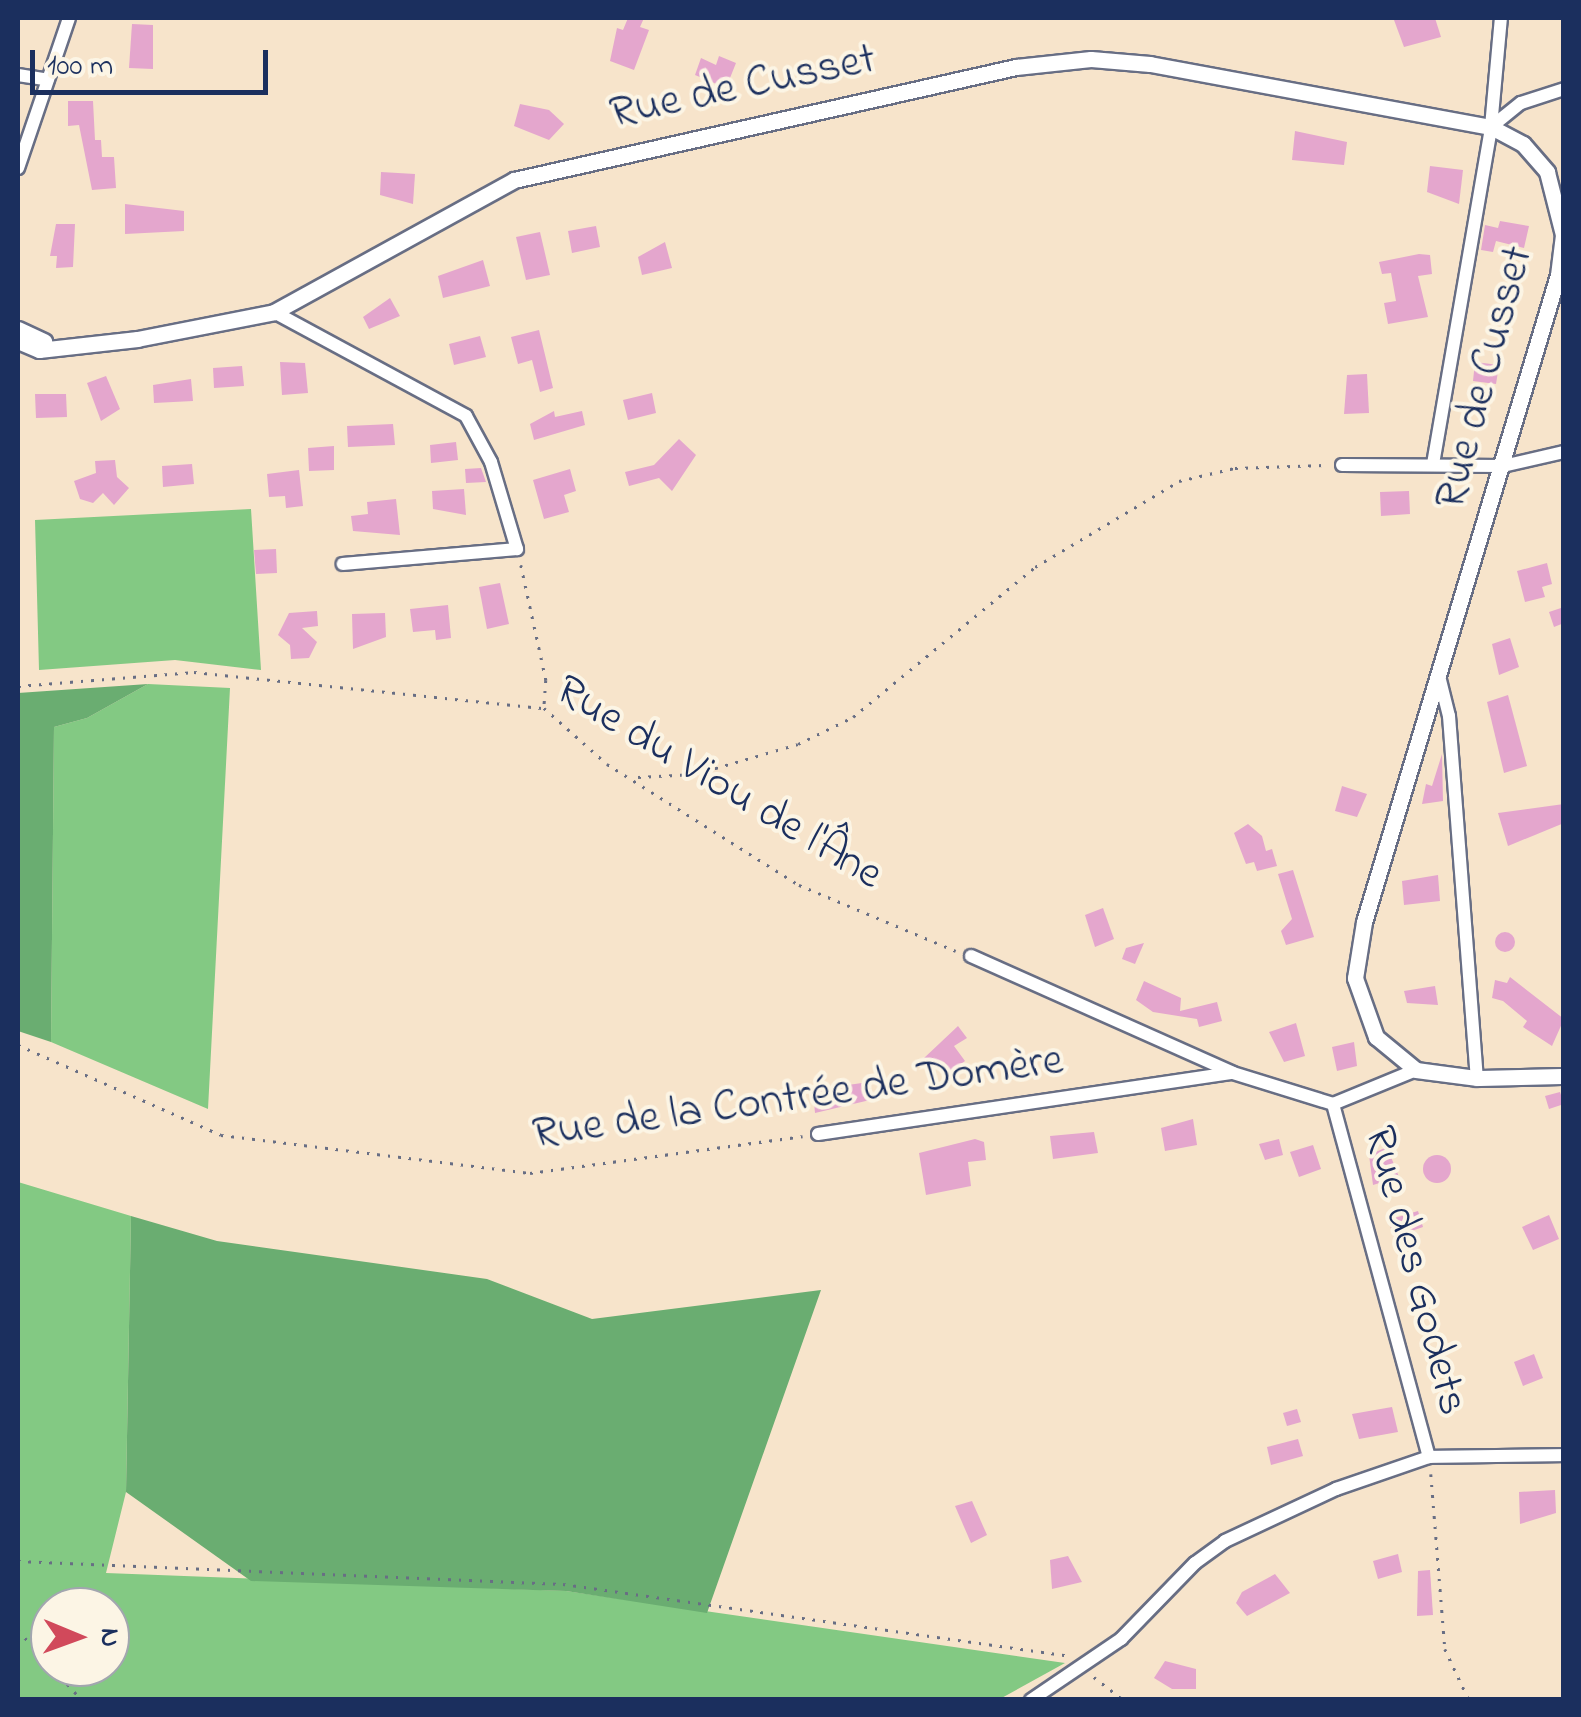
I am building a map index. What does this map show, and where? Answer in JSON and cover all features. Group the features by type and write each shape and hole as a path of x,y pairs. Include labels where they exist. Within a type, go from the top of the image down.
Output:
{"street":[{"path":"18,168 69,18"},
{"path":"1433,464 1491,127 1501,18"},
{"name":"Rue de Cusset","path":"18,341 40,350 67,347 274,312 514,180 1016,67 1091,59 1150,64 1491,127 1523,144 1547,172 1563,235 1558,275 1503,466 1364,922 1355,978 1376,1037 1416,1070"},
{"path":"18,75 48,80"},
{"path":"1491,127 1521,102 1564,89"},
{"path":"274,312 466,416 491,462 517,549 342,564"},
{"name":"Rue de Cusset","path":"18,329 67,347"},
{"path":"1342,465 1503,466 1564,452"},
{"path":"1439,676 1448,716 1478,1078"},
{"path":"972,956 1233,1072"},
{"path":"1333,1104 1416,1070 1478,1078 1564,1076"},
{"name":"Rue de la Contrée de Domère","path":"818,1134 1233,1072 1333,1104"},
{"name":"Rue des Godets","path":"1333,1104 1429,1457"},
{"path":"1031,1700 1121,1639 1226,1541 1336,1489 1429,1457 1564,1455"}],"path":[{"path":"636,777 695,774 798,744 853,717 1035,567 1179,481 1235,468 1342,465"},
{"path":"517,549 546,680 544,708"},
{"name":"Rue du Viou de l'Âne","path":"18,686 194,672 544,708 578,743 799,885 972,956"},
{"name":"Rue de la Contrée de Domère","path":"18,1044 222,1135 530,1174 818,1134"},
{"path":"1429,1457 1445,1649 1469,1700"},
{"path":"18,1561 563,1584 1088,1658 1095,1682 1124,1700"},
{"path":"18,1630 82,1700"}],"green space":[{"path":"251,509 261,670 175,660 39,670 35,520"},
{"path":"148,684 230,688 208,1109 51,1042 54,727 87,718"},
{"path":"148,684 87,718 54,727 51,1042 18,1031 18,693"},
{"path":"18,1182 131,1216 126,1492 106,1573 566,1591 1065,1663 998,1700 18,1699"},
{"path":"131,1216 217,1241 487,1279 592,1319 821,1290 707,1613 566,1591 251,1581 126,1492"}],"building":[{"path":"628,18 644,18 640,27 649,30 634,70 610,61 617,28 623,30"},
{"path":"1435,18 1441,37 1404,47 1394,20"},
{"path":"132,24 153,25 153,69 129,68"},
{"path":"719,56 736,63 726,88 695,75 701,58 716,65"},
{"path":"68,101 93,101 95,140 101,140 102,157 114,157 116,188 92,190 79,125 68,126"},
{"path":"520,104 549,110 564,124 549,140 514,126"},
{"path":"1295,131 1347,142 1344,165 1292,160"},
{"path":"1430,166 1463,170 1459,204 1427,192"},
{"path":"381,172 415,174 413,204 380,195"},
{"path":"125,204 184,211 184,231 125,234"},
{"path":"1500,221 1529,226 1524,248 1496,241 1493,252 1481,250 1485,225 1498,228"},
{"path":"56,224 75,224 73,267 56,268 57,256 50,256"},
{"path":"596,226 600,247 572,253 568,231"},
{"path":"540,232 550,275 526,280 516,237"},
{"path":"665,242 672,268 642,275 638,257"},
{"path":"1430,255 1432,274 1418,276 1428,317 1388,324 1384,303 1396,301 1391,273 1382,274 1379,262"},
{"path":"483,260 490,286 443,298 438,276"},
{"path":"390,298 400,316 369,329 363,317"},
{"path":"539,330 553,388 540,392 532,360 518,364 511,337"},
{"path":"480,336 486,357 454,365 449,344"},
{"path":"280,362 305,363 308,393 282,395"},
{"path":"1475,362 1499,365 1496,384 1473,381"},
{"path":"242,366 244,386 214,388 213,368"},
{"path":"1367,374 1369,413 1344,414 1347,375"},
{"path":"106,376 120,409 101,421 87,383"},
{"path":"191,379 193,401 154,403 153,385"},
{"path":"652,393 656,413 628,420 623,400"},
{"path":"35,394 66,394 67,417 36,418"},
{"path":"554,411 555,417 582,411 585,425 534,440 530,424"},
{"path":"393,424 395,445 348,447 347,426"},
{"path":"679,439 696,455 672,491 659,478 629,486 625,472 654,465"},
{"path":"456,442 458,460 431,463 430,445"},
{"path":"334,446 334,470 309,471 308,448"},
{"path":"115,460 117,477 129,488 114,505 103,493 93,503 80,499 74,481 96,473 95,461"},
{"path":"192,464 194,484 163,487 162,466"},
{"path":"481,468 486,482 466,483 465,469"},
{"path":"570,469 576,491 564,495 569,512 544,519 533,480"},
{"path":"299,470 303,506 286,508 285,496 269,497 267,474"},
{"path":"464,489 466,515 433,509 432,491"},
{"path":"1409,491 1410,514 1381,516 1380,492"},
{"path":"396,499 400,535 353,531 351,516 368,514 367,502"},
{"path":"276,549 277,573 256,574 254,550"},
{"path":"1547,563 1552,584 1542,587 1545,597 1525,602 1517,571"},
{"path":"500,583 509,624 487,629 479,587"},
{"path":"448,605 451,638 436,640 435,630 413,632 410,609"},
{"path":"1564,607 1564,623 1554,627 1549,612"},
{"path":"317,611 318,626 302,628 317,642 309,658 291,659 290,645 278,635 289,613"},
{"path":"385,613 386,637 353,649 352,614"},
{"path":"1510,638 1519,667 1499,675 1492,644"},
{"path":"1508,695 1527,766 1504,773 1487,702"},
{"path":"1442,754 1443,801 1422,804 1426,784 1432,786"},
{"path":"1342,786 1367,794 1357,817 1335,811"},
{"path":"1564,804 1564,823 1508,846 1498,813"},
{"path":"1248,824 1262,836 1266,851 1272,849 1277,866 1257,871 1254,862 1246,864 1234,833"},
{"path":"1293,870 1314,937 1286,945 1281,931 1292,919 1278,874"},
{"path":"1438,875 1440,901 1404,905 1402,881"},
{"path":"1103,908 1114,939 1095,947 1085,915"},
{"path":"1505,932 1515,942 1505,952 1495,942"},
{"path":"1144,943 1135,964 1122,959 1126,948"},
{"path":"1510,977 1564,1019 1552,1046 1523,1027 1527,1021 1503,1001 1492,998 1495,980 1507,983"},
{"path":"1144,981 1181,998 1180,1011 1217,1002 1222,1021 1199,1027 1197,1019 1153,1012 1136,1000"},
{"path":"1435,986 1438,1005 1407,1003 1404,991"},
{"path":"1296,1023 1305,1056 1284,1062 1269,1032"},
{"path":"958,1026 967,1038 954,1046 965,1061 950,1072 944,1062 923,1059"},
{"path":"1354,1042 1357,1066 1337,1071 1332,1047"},
{"path":"869,1082 870,1100 815,1113 813,1090"},
{"path":"1560,1092 1564,1104 1549,1109 1545,1096"},
{"path":"1193,1119 1197,1145 1165,1151 1161,1128"},
{"path":"1094,1132 1098,1153 1053,1159 1050,1136"},
{"path":"975,1139 984,1142 986,1160 968,1162 971,1186 926,1195 919,1153"},
{"path":"1279,1139 1283,1155 1265,1160 1259,1144"},
{"path":"1313,1145 1321,1169 1299,1177 1290,1152"},
{"path":"1387,1147 1399,1177 1373,1185 1369,1155"},
{"path":"1437,1155 1447,1159 1451,1169 1447,1179 1437,1183 1427,1179 1423,1169 1427,1159"},
{"path":"1418,1211 1423,1227 1394,1237 1388,1220"},
{"path":"1549,1215 1559,1239 1533,1250 1522,1227"},
{"path":"1534,1354 1543,1378 1523,1386 1514,1362"},
{"path":"1392,1407 1398,1432 1359,1439 1352,1414"},
{"path":"1297,1409 1301,1422 1287,1426 1283,1413"},
{"path":"1298,1439 1303,1456 1271,1465 1267,1447"},
{"path":"1555,1490 1556,1513 1520,1524 1519,1492"},
{"path":"972,1501 987,1535 971,1543 955,1506"},
{"path":"1398,1554 1402,1572 1378,1579 1373,1561"},
{"path":"1068,1556 1082,1582 1052,1589 1050,1560"},
{"path":"1430,1570 1433,1615 1417,1616 1418,1571"},
{"path":"1275,1574 1290,1593 1247,1616 1236,1603 1242,1592"},
{"path":"1165,1661 1196,1669 1196,1689 1172,1689 1154,1678"}]}
